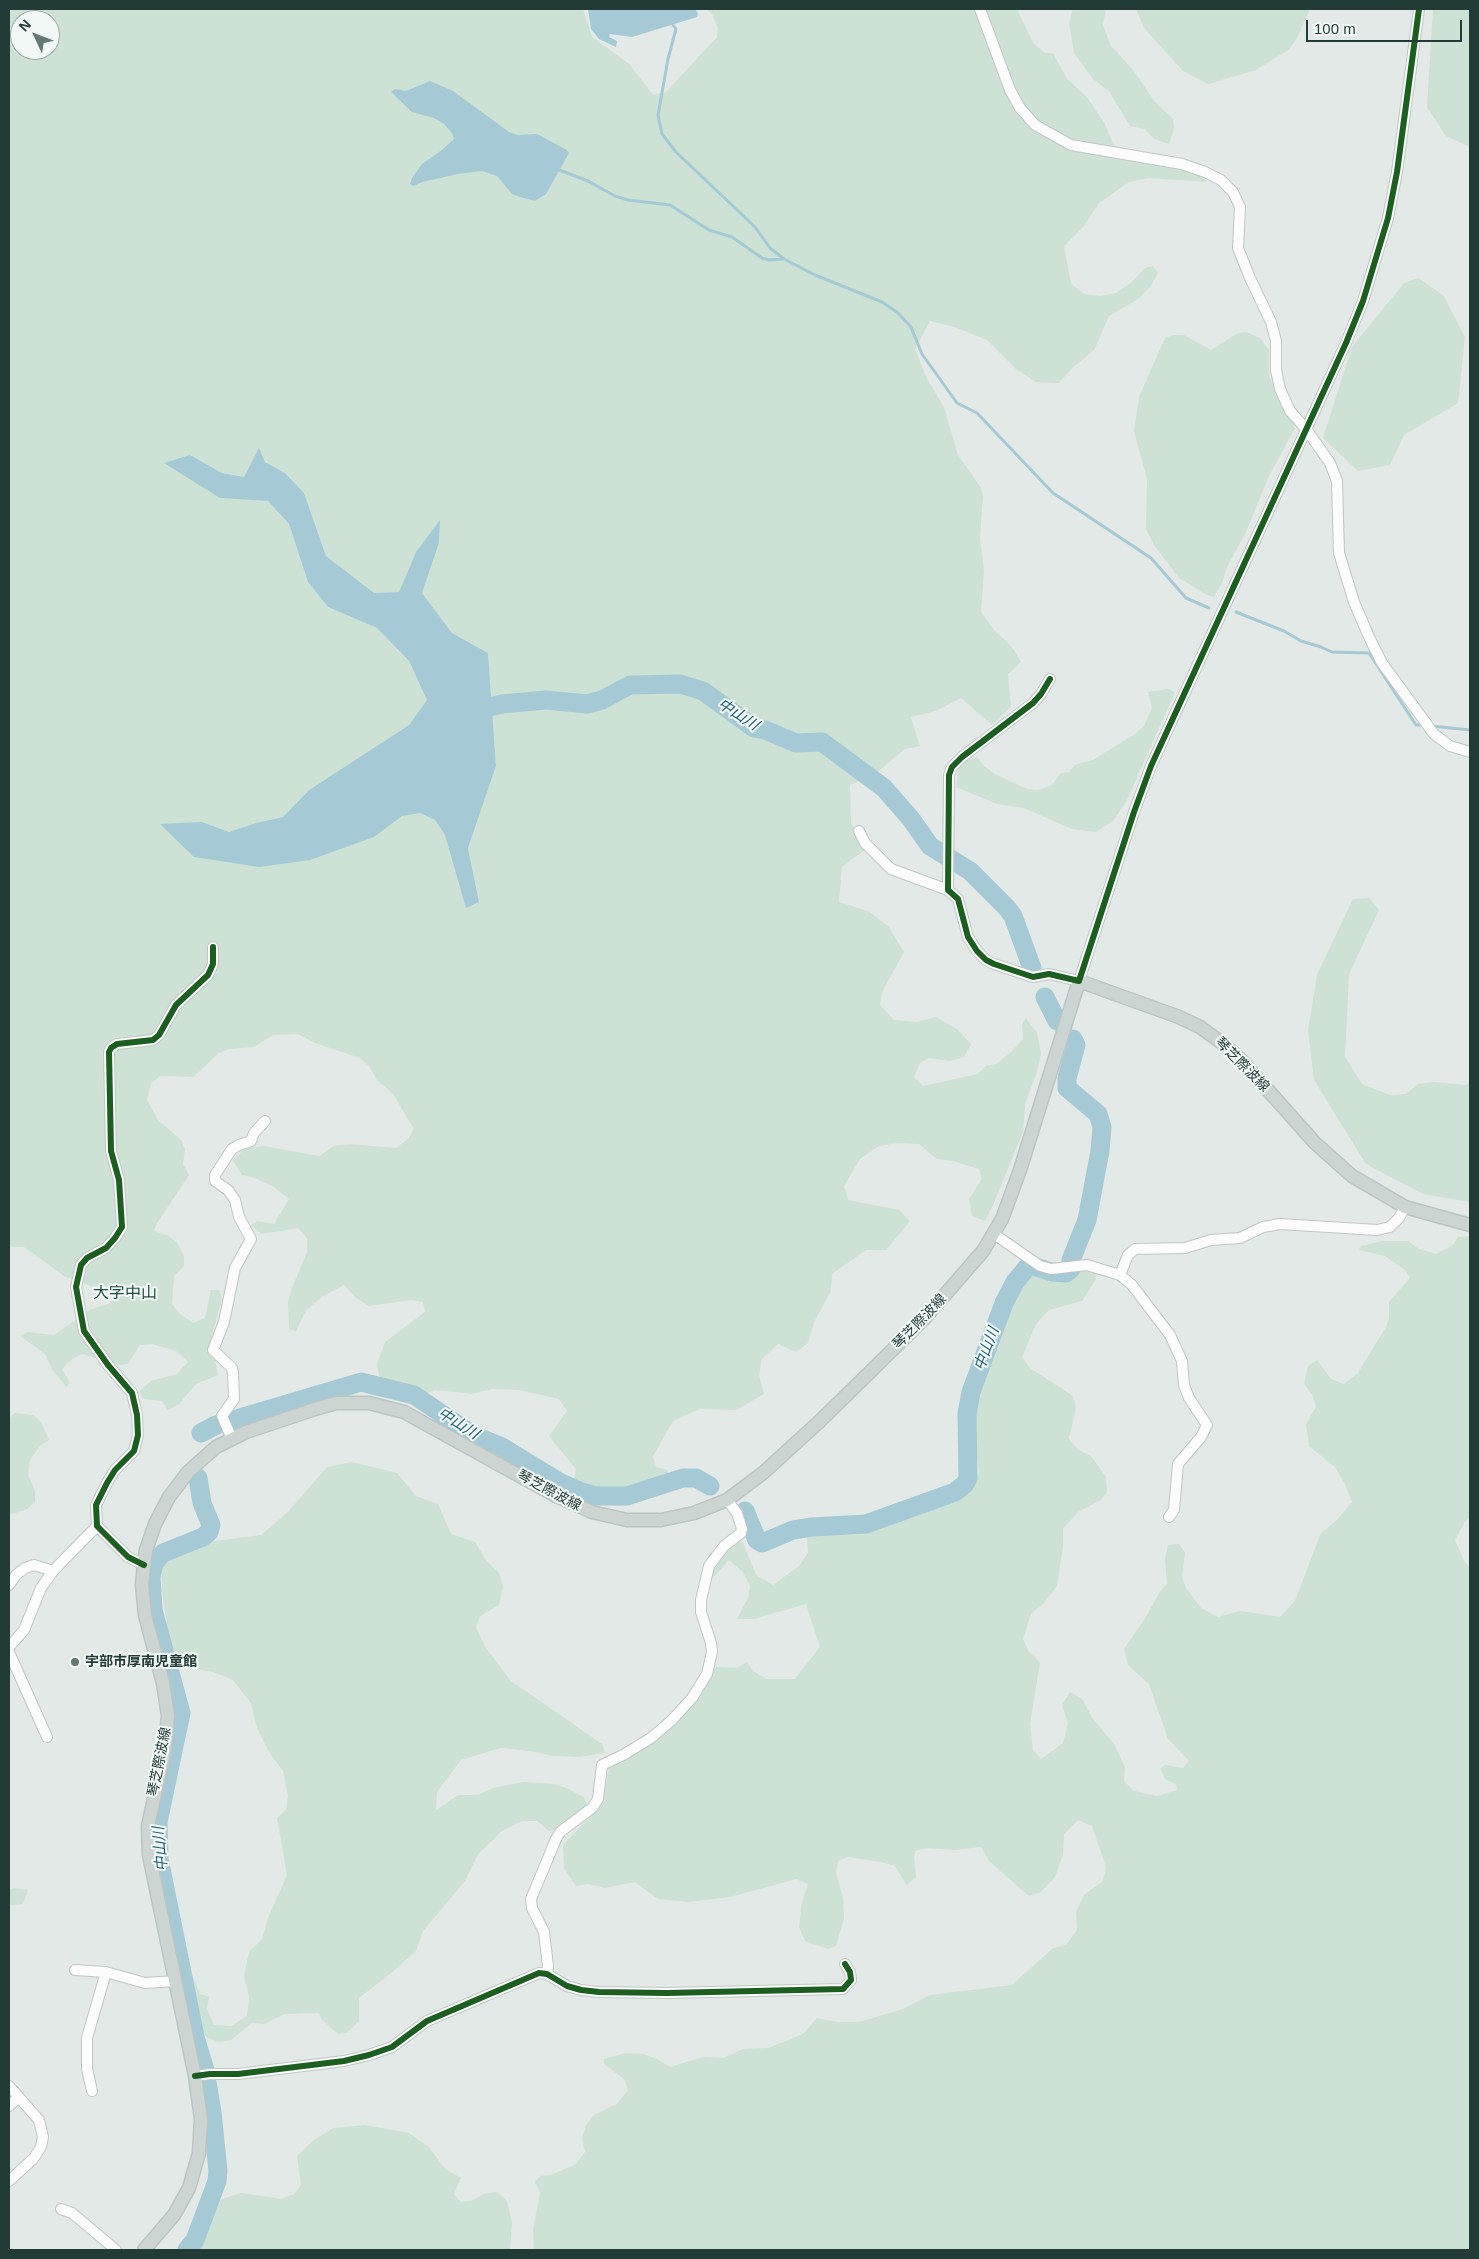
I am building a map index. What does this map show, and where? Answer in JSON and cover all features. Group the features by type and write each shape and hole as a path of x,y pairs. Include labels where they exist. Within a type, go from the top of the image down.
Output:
{"main road":[{"name":"琴芝際波線","path":"144,2250 178,2210 195,2171 201,2135 203,2075 175,1981 152,1872 148,1842 148,1826 164,1753 168,1716 163,1683 148,1631 142,1585 146,1550 155,1524 169,1497 201,1460 232,1439 266,1424 336,1403 369,1403 404,1412 556,1496 601,1515 627,1520 661,1520 694,1513 728,1500 786,1453 876,1367 944,1298 983,1252 994,1234 1020,1170 1079,981 1179,1016 1212,1035 1242,1061 1315,1143 1335,1162 1369,1188 1405,1207 1470,1225"}],"street":[{"path":"980,9 1010,90 1020,108 1035,125 1071,145 1165,161 1205,172 1221,180 1233,192 1240,207 1238,248 1271,322 1276,341 1276,370 1280,389 1290,411 1306,429 1330,463 1337,481 1339,553 1354,602 1382,663 1434,734 1450,746 1470,752"},
{"path":"859,830 865,843 892,869 948,890 958,899 968,937 977,951 986,960 1033,977 1049,974 1079,981 1134,812 1151,766 1346,344 1363,301 1388,218 1404,126 1419,9"},
{"path":"948,890 949,775 952,768 962,757 1032,703 1041,694 1050,679"},
{"path":"144,1565 128,1557 97,1526 96,1505 115,1470 134,1451 138,1436 137,1415 132,1393 108,1365 84,1331 76,1287 81,1265 87,1258 106,1248 122,1226 119,1180 111,1151 109,1052 117,1044 153,1040 159,1035 176,1005 208,975 213,964 213,947"},
{"path":"232,1439 222,1416 234,1399 232,1368 213,1350 224,1322 235,1268 251,1239 239,1217 232,1194 215,1181 215,1175 232,1149 239,1144 251,1142 254,1133 265,1121"},
{"path":"1120,1275 1128,1255 1135,1249 1185,1248 1211,1240 1240,1238 1263,1227 1280,1224 1378,1230 1390,1227 1399,1218 1405,1207"},
{"path":"994,1234 1040,1266 1051,1269 1087,1265 1120,1275 1132,1285 1170,1335 1178,1350 1184,1385 1189,1398 1207,1425 1201,1437 1178,1464 1174,1510 1169,1517"},
{"path":"547,1974 548,1966 544,1932 532,1908 531,1899 556,1838 564,1828 592,1808 598,1799 602,1765 623,1755 650,1738 672,1720 692,1698 707,1674 712,1652 711,1642 701,1612 701,1600 709,1566 724,1546 741,1533 742,1529 737,1513 728,1500"},
{"path":"9,1647 24,1630 41,1588 53,1571 97,1526"},
{"path":"9,1584 16,1575 26,1568 34,1566 53,1571"},
{"path":"9,1652 47,1737"},
{"path":"203,2075 238,2074 344,2061 369,2055 392,2047 426,2021 539,1973 547,1974 567,1986 599,1992 667,1993 843,1989 851,1980 850,1972 845,1964"},
{"path":"75,1970 106,1972 145,1983 175,1981"},
{"path":"92,2091 87,2069 87,2038 106,1972"},
{"path":"9,2086 39,2120 42,2137 41,2147 33,2159 9,2181"},
{"path":"9,2106 19,2097"},
{"path":"61,2209 72,2213 116,2250"}],"green space":[{"path":"9,9 583,9 592,37 629,64 653,95 666,92 717,37 718,29 712,14 706,9 1017,9 1033,43 1045,53 1053,53 1067,79 1087,97 1105,124 1113,144 1124,155 1195,173 1208,182 1149,178 1129,182 1099,203 1083,227 1064,246 1071,284 1084,294 1100,296 1116,293 1131,283 1145,268 1153,266 1158,273 1150,287 1138,299 1109,316 1094,350 1071,369 1059,383 1036,382 1016,369 987,340 955,327 930,321 915,349 927,379 944,407 958,455 981,488 983,496 980,538 984,571 981,612 994,630 1012,647 1021,662 1008,674 1011,707 992,725 961,698 936,711 911,717 920,746 905,749 876,773 850,785 851,823 866,849 842,867 839,902 868,911 888,926 904,952 882,992 880,1005 894,1020 917,1022 936,1017 958,1030 971,1044 964,1057 950,1061 929,1058 920,1063 914,1077 923,1086 978,1074 986,1066 996,1064 1023,1039 1022,1025 1026,1018 1037,1033 1041,1054 1037,1072 1025,1104 1023,1132 985,1221 972,1216 969,1199 982,1179 979,1169 953,1161 937,1159 919,1144 898,1143 879,1146 860,1159 844,1186 848,1200 899,1210 910,1221 886,1250 866,1250 832,1274 831,1291 814,1322 808,1343 796,1352 778,1344 762,1359 759,1375 764,1394 736,1410 699,1409 673,1421 653,1456 656,1467 668,1470 668,1476 623,1491 596,1489 574,1480 576,1469 549,1436 567,1411 559,1399 519,1390 492,1389 472,1394 435,1390 425,1394 408,1386 380,1380 377,1364 385,1342 425,1312 423,1302 411,1300 369,1306 355,1297 344,1285 323,1296 306,1310 296,1331 289,1329 288,1302 307,1252 307,1238 298,1228 262,1234 251,1225 257,1221 274,1224 289,1199 274,1187 255,1178 242,1175 233,1161 245,1148 264,1146 319,1156 334,1146 349,1144 396,1148 408,1139 414,1129 393,1094 377,1080 369,1066 360,1058 315,1043 298,1034 273,1035 254,1047 229,1049 219,1053 193,1077 160,1076 151,1084 147,1100 158,1120 181,1140 185,1149 183,1164 189,1175 157,1223 154,1231 169,1236 177,1243 184,1256 184,1266 174,1276 172,1304 180,1314 193,1323 205,1318 211,1290 219,1290 222,1299 208,1350 215,1360 218,1375 196,1384 179,1404 168,1410 162,1401 144,1399 139,1392 151,1381 177,1374 188,1362 176,1351 152,1344 140,1345 128,1364 120,1365 83,1354 72,1359 62,1369 70,1383 66,1387 52,1369 45,1354 20,1336 27,1332 54,1335 90,1310 110,1303 115,1296 107,1286 91,1286 64,1276 24,1247 9,1247","holes":["259,449 265,462 285,473 304,493 326,556 374,593 399,592 416,552 440,521 439,543 422,593 452,633 488,653 496,766 468,848 479,902 455,863 445,835 435,820 420,813 402,815 374,837 194,857 202,822 229,832 283,817 309,790 409,725 427,700 409,661 377,628 328,607 308,582 289,524 268,501 220,498 190,455 222,473 244,477"]},
{"path":"1073,9 1106,9 1103,25 1111,46 1133,70 1155,102 1173,119 1174,129 1169,144 1154,139 1145,129 1130,126 1109,91 1093,79 1074,53 1069,23"},
{"path":"1136,9 1310,9 1297,38 1288,50 1256,70 1208,84 1183,71 1144,28"},
{"path":"1433,9 1470,9 1470,147 1446,136 1427,107"},
{"path":"1418,278 1443,295 1465,337 1458,403 1404,435 1390,465 1358,471 1323,438 1352,347 1404,283"},
{"path":"1246,332 1260,338 1269,350 1269,375 1295,428 1269,476 1245,534 1227,567 1222,583 1214,597 1207,595 1179,578 1154,545 1146,529 1147,479 1134,431 1139,397 1165,338 1173,335 1184,335 1211,350 1238,333"},
{"path":"1168,689 1175,692 1127,800 1113,821 1096,832 1072,829 1024,808 997,804 956,787 959,768 967,760 977,757 984,766 995,774 1027,789 1038,790 1052,785 1061,773 1069,772 1075,765 1093,760 1135,734 1144,726 1152,708 1148,692"},
{"path":"1369,898 1379,910 1349,974 1345,1057 1362,1084 1390,1095 1406,1094 1418,1084 1433,1082 1465,1085 1470,1083 1470,1202 1423,1194 1366,1164 1314,1080 1308,1030 1317,975 1353,899"},
{"path":"1470,1236 1470,1517 1455,1540 1464,1561 1470,1568 1470,2250 534,2250 533,2229 540,2193 535,2182 540,2176 551,2175 576,2164 585,2152 582,2139 586,2125 594,2115 617,2104 628,2090 624,2079 604,2064 604,2059 626,2053 643,2054 657,2059 670,2067 703,2057 723,2058 743,2049 768,2048 789,2040 804,2033 817,2018 837,2022 859,2022 903,2009 930,1995 1012,1985 1052,1949 1067,1944 1077,1930 1076,1911 1085,1894 1103,1881 1106,1867 1092,1826 1078,1820 1064,1834 1063,1855 1055,1877 1041,1892 1029,1896 989,1861 981,1847 954,1850 927,1848 915,1851 916,1877 907,1885 895,1866 848,1857 838,1861 836,1872 843,1898 844,1918 836,1946 828,1949 805,1941 799,1927 802,1902 808,1884 796,1879 730,1897 689,1902 658,1899 635,1882 605,1888 588,1884 576,1886 564,1868 563,1845 597,1809 605,1791 609,1768 641,1748 702,1689 716,1667 737,1668 747,1662 753,1671 766,1679 795,1679 820,1647 806,1604 754,1619 737,1619 748,1598 750,1586 743,1572 729,1560 713,1578 700,1579 709,1554 730,1538 743,1543 756,1575 773,1585 799,1566 808,1553 807,1537 822,1530 858,1529 940,1505 964,1495 976,1482 979,1470 973,1434 975,1406 983,1372 1009,1311 1028,1276 1042,1275 1059,1281 1082,1271 1095,1272 1096,1279 1082,1301 1049,1310 1036,1324 1022,1357 1030,1368 1073,1396 1076,1409 1069,1438 1077,1449 1091,1456 1106,1477 1107,1492 1101,1500 1078,1512 1063,1529 1063,1546 1057,1586 1044,1603 1031,1614 1023,1639 1029,1652 1040,1662 1030,1724 1033,1750 1041,1759 1063,1743 1068,1723 1062,1705 1070,1692 1082,1699 1093,1719 1114,1744 1125,1767 1124,1781 1134,1791 1157,1796 1177,1790 1176,1784 1166,1780 1160,1769 1165,1765 1183,1768 1189,1761 1168,1739 1149,1684 1128,1665 1124,1649 1144,1620 1161,1590 1167,1584 1165,1559 1168,1545 1179,1544 1185,1553 1182,1577 1186,1588 1201,1608 1218,1617 1240,1611 1280,1617 1295,1601 1321,1533 1337,1520 1352,1502 1345,1484 1335,1467 1309,1446 1306,1424 1316,1407 1312,1394 1304,1384 1308,1366 1317,1360 1331,1379 1344,1384 1358,1373 1386,1327 1389,1318 1389,1302 1410,1278 1405,1270 1385,1256 1359,1250 1361,1246 1383,1241 1408,1241 1419,1249 1436,1254 1453,1245 1458,1237"},
{"path":"15,1413 33,1415 41,1422 49,1440 39,1447 30,1460 28,1474 35,1491 35,1502 27,1509 9,1515 9,1418"},
{"path":"352,1462 397,1473 416,1496 438,1504 451,1534 475,1542 486,1560 499,1573 503,1586 499,1605 480,1616 476,1628 486,1648 511,1681 602,1744 605,1753 579,1757 553,1756 531,1751 501,1748 461,1760 437,1792 436,1810 458,1795 478,1795 493,1788 524,1782 554,1784 566,1788 584,1797 587,1806 556,1829 549,1831 537,1821 522,1821 502,1831 478,1854 465,1881 423,1931 416,1951 359,1998 359,2021 347,2033 338,2034 322,2020 319,2013 285,2014 264,2024 252,2023 231,2040 219,2042 206,2037 196,2021 186,1972 191,1972 200,1994 209,1997 207,2009 214,2025 231,2026 247,2016 249,1997 244,1976 249,1952 262,1939 268,1918 287,1875 277,1818 286,1810 288,1796 283,1771 269,1752 257,1728 251,1703 233,1680 213,1672 180,1666 172,1656 163,1599 161,1570 169,1556 179,1551 207,1542 261,1535 288,1512 327,1467"},
{"path":"14,1888 28,1890 23,1904 9,1905 9,1890"},
{"path":"365,2125 409,2133 429,2147 445,2169 461,2178 454,2194 461,2202 471,2201 484,2194 497,2192 507,2201 512,2223 510,2250 193,2250 202,2240 214,2209 222,2199 241,2193 281,2199 294,2194 301,2185 297,2156 314,2140 333,2128"}],"water":[{"path":"588,9 695,9 698,13 697,17 632,37 610,34 609,37 617,41 616,47 599,39 591,29"},
{"path":"430,81 453,91 509,132 518,135 537,134 567,150 569,153 546,194 535,201 520,197 512,194 497,176 482,171 458,174 422,182 414,186 410,184 422,164 454,139 452,133 444,124 434,118 412,112 391,92 395,89 406,91"},
{"path":"259,448 265,462 285,473 304,493 326,556 374,593 399,592 416,552 440,520 439,543 422,593 452,633 488,653 496,766 468,848 479,902 466,908 445,835 435,820 420,813 402,816 374,837 310,860 259,867 194,857 160,824 202,822 229,832 283,817 309,790 409,725 427,700 409,661 377,628 328,607 308,582 289,524 268,501 220,498 164,463 190,455 222,473 244,477"}],"waterway":[{"path":"671,22 676,29 668,59 658,115 662,134 676,152 755,227 770,248 784,259 815,275 882,302 898,313 911,327 922,354 957,403 977,413 1053,493 1151,558 1186,598 1209,608"},
{"path":"557,169 588,181 615,196 628,200 670,205 709,230 732,237 762,258 768,260 783,259"},
{"path":"1236,612 1284,631 1301,641 1332,652 1369,653 1416,725 1423,725"},
{"name":"中山川","path":"472,719 481,709 502,704 546,700 587,704 602,700 630,685 680,684 703,691 754,728 765,730 796,743 822,742 884,788 911,819 930,846 970,871 1007,908 1013,916 1032,968"},
{"path":"1432,726 1470,730"},
{"name":"中山川","path":"1045,997 1057,1021"},
{"name":"中山川","path":"745,1511 757,1540 762,1543 793,1530 866,1524 955,1492 965,1484 968,1478 967,1414 971,1392 1004,1303 1015,1282 1029,1265 1052,1272 1066,1273 1071,1269 1071,1260 1087,1220 1100,1151 1102,1127 1098,1114 1067,1088 1067,1078 1076,1045 1073,1039"},
{"name":"中山川","path":"201,1433 216,1425 361,1382 414,1395 473,1435 502,1447 561,1483 579,1491 596,1496 627,1496 683,1478 696,1478 710,1486"},
{"name":"中山川","path":"187,2250 195,2240 217,2181 218,2171 212,2112 205,2070 195,2037 159,1859 158,1822 181,1713 153,1610 151,1577 154,1563 163,1553 203,1537 209,1532 211,1525 202,1503 198,1478"}],"cycle path":[{"path":"1050,679 1033,703 962,757 952,767 949,775 948,890 958,899 968,937 977,951 986,960 1033,977 1049,974 1079,981 1134,812 1151,766 1346,343 1363,301 1388,218 1397,172 1419,9"},
{"path":"144,1565 128,1557 97,1526 96,1505 115,1470 134,1451 138,1435 137,1415 132,1393 108,1365 84,1331 76,1287 81,1265 87,1258 106,1248 122,1227 119,1180 111,1151 109,1052 117,1044 153,1040 159,1035 176,1005 208,975 213,964 213,947"},
{"path":"195,2076 238,2074 344,2061 369,2055 392,2047 427,2021 539,1973 547,1974 567,1986 599,1992 667,1993 843,1989 851,1980 850,1972 845,1964"}],"place":[{"name":"宇部市厚南児童館","path":"75,1662"}],"district":[{"name":"大字中山","path":"125,1294"}]}
